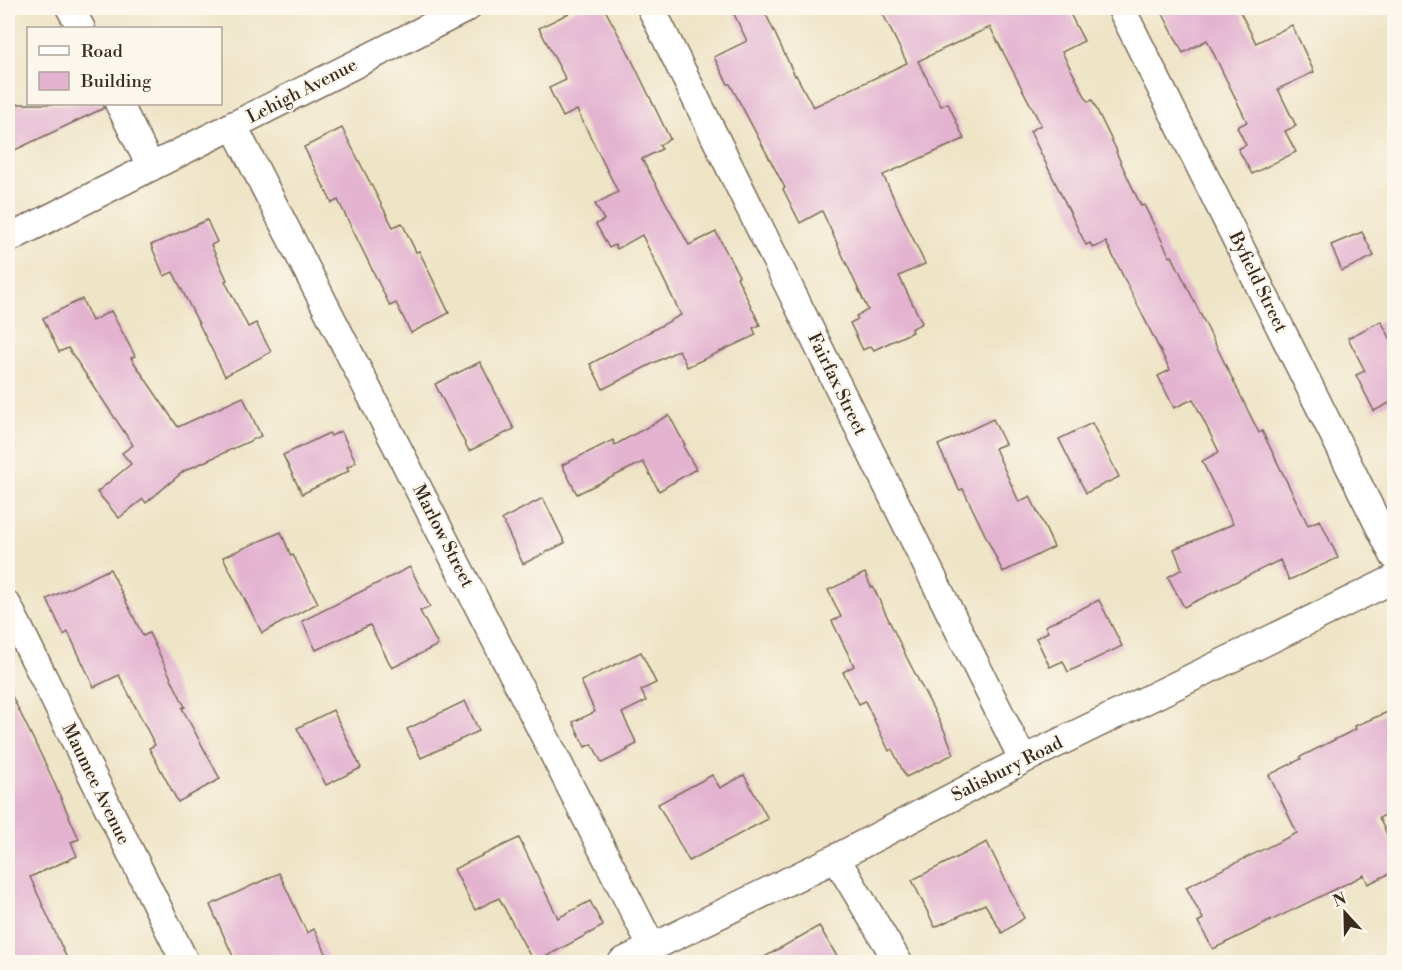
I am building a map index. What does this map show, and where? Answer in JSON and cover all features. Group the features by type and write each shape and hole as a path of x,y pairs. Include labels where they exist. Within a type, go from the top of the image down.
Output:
{"street":[{"path":"70,8 80,27"},
{"name":"Lehigh Avenue","path":"8,239 467,8"},
{"name":"Fairfax Street","path":"651,8 1023,760"},
{"name":"Byfield Street","path":"1121,8 1395,556"},
{"path":"120,105 151,167"},
{"name":"Marlow Street","path":"233,125 652,947"},
{"name":"Salisbury Road","path":"622,963 836,858 1023,760 1395,579"},
{"name":"Maumee Avenue","path":"8,606 185,963"},
{"path":"836,858 898,963"}],"building":[{"path":"579,8 604,8 670,139 659,145 662,149 642,159 689,245 716,232 739,276 737,277 760,325 753,328 756,335 687,367 679,350 603,389 590,364 681,315 642,235 617,249 615,245 609,248 596,224 604,220 595,204 618,192 577,110 563,117 549,88 566,80 539,28"},
{"path":"731,8 763,8 795,76 813,107 907,63 880,8 1067,8 1084,41 1062,52 1088,102 1092,100 1141,206 1144,205 1170,257 1172,256 1259,433 1262,431 1308,525 1320,520 1338,558 1289,580 1280,560 1184,607 1168,577 1182,569 1174,549 1233,524 1202,461 1219,452 1193,399 1174,408 1158,376 1170,370 1106,242 1093,248 1090,243 1086,245 1030,131 1041,125 990,27 918,61 941,106 948,103 964,139 883,175 925,264 899,276 922,323 911,329 912,332 874,350 871,346 863,350 850,323 858,319 856,316 868,310 822,211 800,223 783,189 785,188 714,57 747,41"},
{"path":"1160,8 1238,8 1256,43 1292,25 1314,72 1278,89 1296,126 1285,131 1296,152 1252,174 1238,149 1246,145 1237,127 1247,122 1207,40 1183,53"},
{"path":"8,104 103,105 104,108 15,150 8,133"},
{"path":"342,128 393,227 402,223 416,252 419,251 449,313 411,333 396,303 390,306 338,200 332,203 304,147"},
{"path":"207,220 217,242 211,245 227,280 225,281 248,327 256,323 271,352 225,376 173,272 164,276 151,245"},
{"path":"1362,232 1374,256 1342,271 1331,245"},
{"path":"82,299 92,321 111,311 135,356 131,358 178,427 243,397 261,436 184,471 146,503 143,499 119,518 97,492 131,464 122,453 133,445 68,348 59,352 43,318"},
{"path":"1381,321 1395,347 1395,400 1374,411 1356,375 1365,371 1348,338"},
{"path":"480,362 514,429 469,451 435,384"},
{"path":"669,415 696,469 659,491 643,462 577,494 562,465 613,440 615,445"},
{"path":"993,419 1005,444 995,448 1019,502 1030,496 1054,547 1003,572 963,489 959,490 938,445"},
{"path":"1092,423 1119,477 1086,493 1059,439"},
{"path":"341,431 356,462 347,467 349,471 302,494 283,455 329,433 331,436"},
{"path":"543,498 565,543 523,564 502,519"},
{"path":"281,532 291,556 293,555 318,603 262,633 223,557"},
{"path":"410,567 430,607 420,611 438,645 392,668 370,625 316,650 302,621"},
{"path":"110,569 143,636 149,633 185,707 182,708 220,779 178,802 149,748 155,745 119,675 94,687 68,632 64,635 47,599"},
{"path":"865,573 954,754 906,777 892,749 889,751 865,701 859,704 843,672 854,666 832,621 841,617 828,590"},
{"path":"1099,600 1122,646 1068,672 1063,661 1050,667 1036,638 1048,632 1045,626"},
{"path":"641,652 656,683 641,690 646,701 622,713 637,744 602,763 592,744 585,747 573,722 595,712 581,681"},
{"path":"8,688 79,839 71,842 77,856 30,877 69,963 8,963"},
{"path":"465,701 479,731 421,758 407,729"},
{"path":"1395,709 1395,810 1379,818 1395,850 1395,871 1368,884 1364,875 1213,949 1198,922 1203,919 1186,887 1297,833 1269,775 1356,729 1355,726"},
{"path":"333,710 361,768 326,785 297,728"},
{"path":"712,775 720,788 744,775 768,819 689,861 658,804"},
{"path":"519,838 558,918 590,901 603,926 534,963 499,898 475,910 454,869"},
{"path":"987,842 1024,918 1002,933 985,904 935,927 912,880"},
{"path":"279,873 307,933 314,929 331,963 236,963 210,905"},
{"path":"819,926 841,963 754,963"}]}
